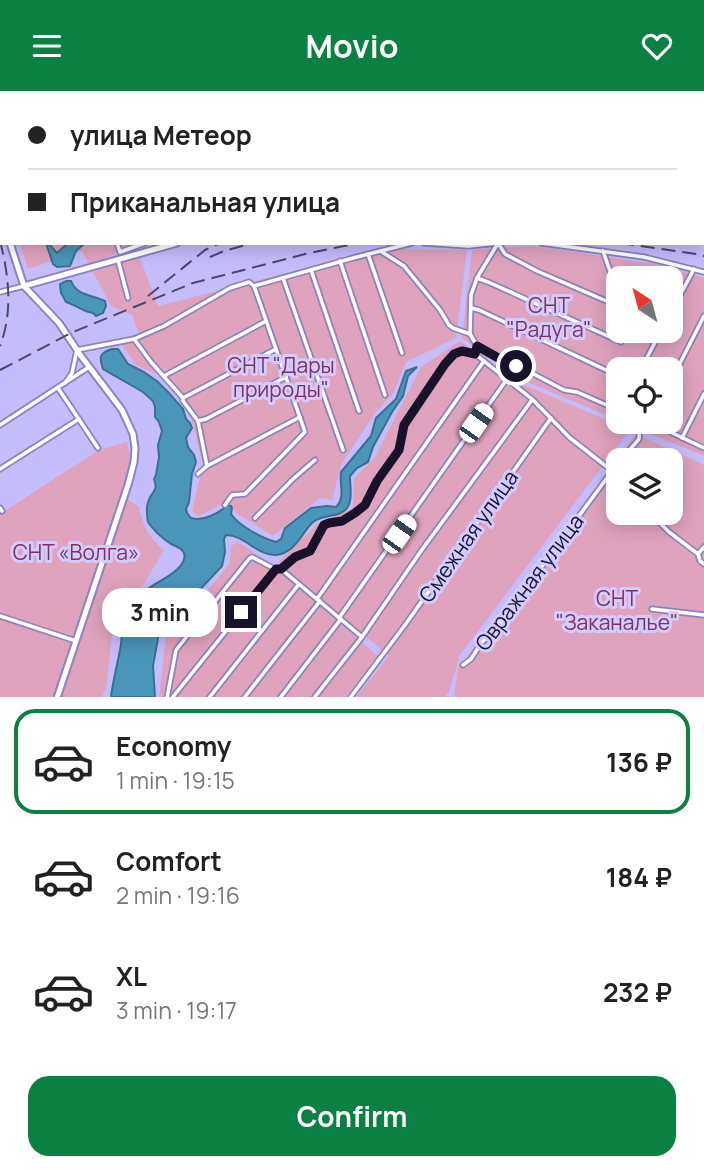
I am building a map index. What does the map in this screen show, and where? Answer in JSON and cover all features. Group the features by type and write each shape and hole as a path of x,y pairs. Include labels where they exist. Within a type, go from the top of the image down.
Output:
{"street":[{"path":"11,245 24,286 59,323 89,367 114,397 134,439 134,462 57,697"},
{"path":"118,245 121,252 140,245"},
{"path":"0,292 170,245"},
{"path":"254,286 404,245"},
{"path":"453,245 478,245"},
{"path":"497,245 477,278 471,295 470,334 477,346 564,390 577,392 606,405"},
{"path":"499,245 505,254 537,271 606,301"},
{"path":"556,245 644,257 704,272"},
{"path":"382,251 404,267 449,325 470,334"},
{"path":"603,251 608,266"},
{"path":"368,254 402,353"},
{"path":"118,260 128,298"},
{"path":"340,261 385,395"},
{"path":"683,290 694,269"},
{"path":"311,270 359,411"},
{"path":"283,278 343,450"},
{"path":"477,278 606,335"},
{"path":"75,347 134,339 230,288 249,282 254,286 305,432 246,495 232,495 225,505"},
{"path":"471,308 606,370"},
{"path":"683,357 704,316"},
{"path":"164,376 265,321"},
{"path":"134,339 183,398 198,421 207,466"},
{"path":"475,354 477,346"},
{"path":"65,383 72,373 75,347"},
{"path":"183,398 276,349"},
{"path":"173,697 278,569 295,557 310,551 324,525 342,521 365,505 377,481 399,450 404,425 445,364 459,351 475,354 507,379 532,399 570,438 606,466"},
{"path":"245,697 318,600 484,361"},
{"path":"0,425 89,367"},
{"path":"198,421 286,377"},
{"path":"281,697 340,618 507,379"},
{"path":"58,388 98,448"},
{"path":"682,437 704,394"},
{"path":"315,697 362,637 532,399"},
{"path":"198,474 207,466 300,417"},
{"name":"Смежная улица","path":"351,697 384,655 551,417"},
{"path":"0,469 79,419"},
{"path":"675,434 704,448"},
{"path":"255,519 315,460"},
{"name":"Овражная улица","path":"463,665 492,634 606,477"},
{"path":"662,525 698,554 704,564"},
{"path":"698,554 704,547"},
{"path":"167,697 176,650 252,557 278,569 299,584 362,637"},
{"path":"210,697 299,584"},
{"path":"652,609 704,615"},
{"path":"0,616 76,641"}],"green space":[{"path":"21,245 135,245 89,265 82,251 28,269"},
{"name":"СНТ \"Радуга\"","path":"531,246 662,266 606,266 606,343 683,343 683,272 704,278 704,456 651,434 683,434 683,357 606,357 606,415 515,377 462,338 472,250"},
{"name":"СНТ \"Дары природы\"","path":"382,249 467,250 456,338 406,362 393,394 375,413 341,465 332,500 320,498 273,536 236,513 229,501 199,516 192,511 203,465 190,413 182,398 163,377 136,365 122,345 140,337 132,315 111,306 93,272 140,258 158,306"},
{"path":"460,341 520,383 606,420 606,434 627,434 616,448 606,448 606,462 460,655 445,697 356,697 389,656 278,562 317,524 353,508 354,479 375,457 421,367"},
{"name":"СНТ \"Заканалье\"","path":"636,434 667,448 626,448"},
{"name":"СНТ «Волга»","path":"127,442 131,461 122,495 139,507 147,531 164,550 141,589 120,608 112,636 106,688 102,697 0,697 0,514 99,450"},
{"name":"СНТ \"Заканалье\"","path":"683,455 704,465 704,697 454,697 458,668 541,565 606,475 606,525 683,525"},
{"path":"237,541 268,562 378,656 346,697 159,697 166,635 186,604 204,595 230,563 231,547"}],"water":[{"path":"47,245 57,253 66,245 83,245 76,251 70,266 57,267 53,264"},
{"path":"71,281 77,290 105,301 103,313 96,316 66,302 60,284"},
{"path":"112,349 118,349 128,364 158,382 183,409 190,423 192,428 186,438 196,462 186,509 191,518 211,516 228,505 232,508 231,514 239,523 276,542 281,539 285,528 311,508 336,507 341,495 341,472 371,436 376,418 396,399 406,371 417,367 408,376 403,396 373,447 368,462 350,476 351,493 347,508 339,514 316,520 293,547 283,554 263,552 239,538 226,535 222,566 195,595 180,601 160,627 153,666 155,697 111,697 123,620 138,598 177,570 182,564 184,553 161,537 148,522 147,504 155,489 158,445 162,431 155,417 153,401 143,392 103,369 101,356"}],"railway":[{"path":"0,346 8,307 6,267 1,245"},
{"path":"148,296 205,250 216,245"},
{"path":"210,257 246,245"},
{"path":"0,370 73,332 193,283 349,245"},
{"path":"634,245 704,256"}],"route":[{"path":"241,612 276,569 281,569 295,557 310,551 324,525 342,521 365,505 377,481 399,450 404,425 454,354 462,351 475,354 477,346 516,366"}]}
